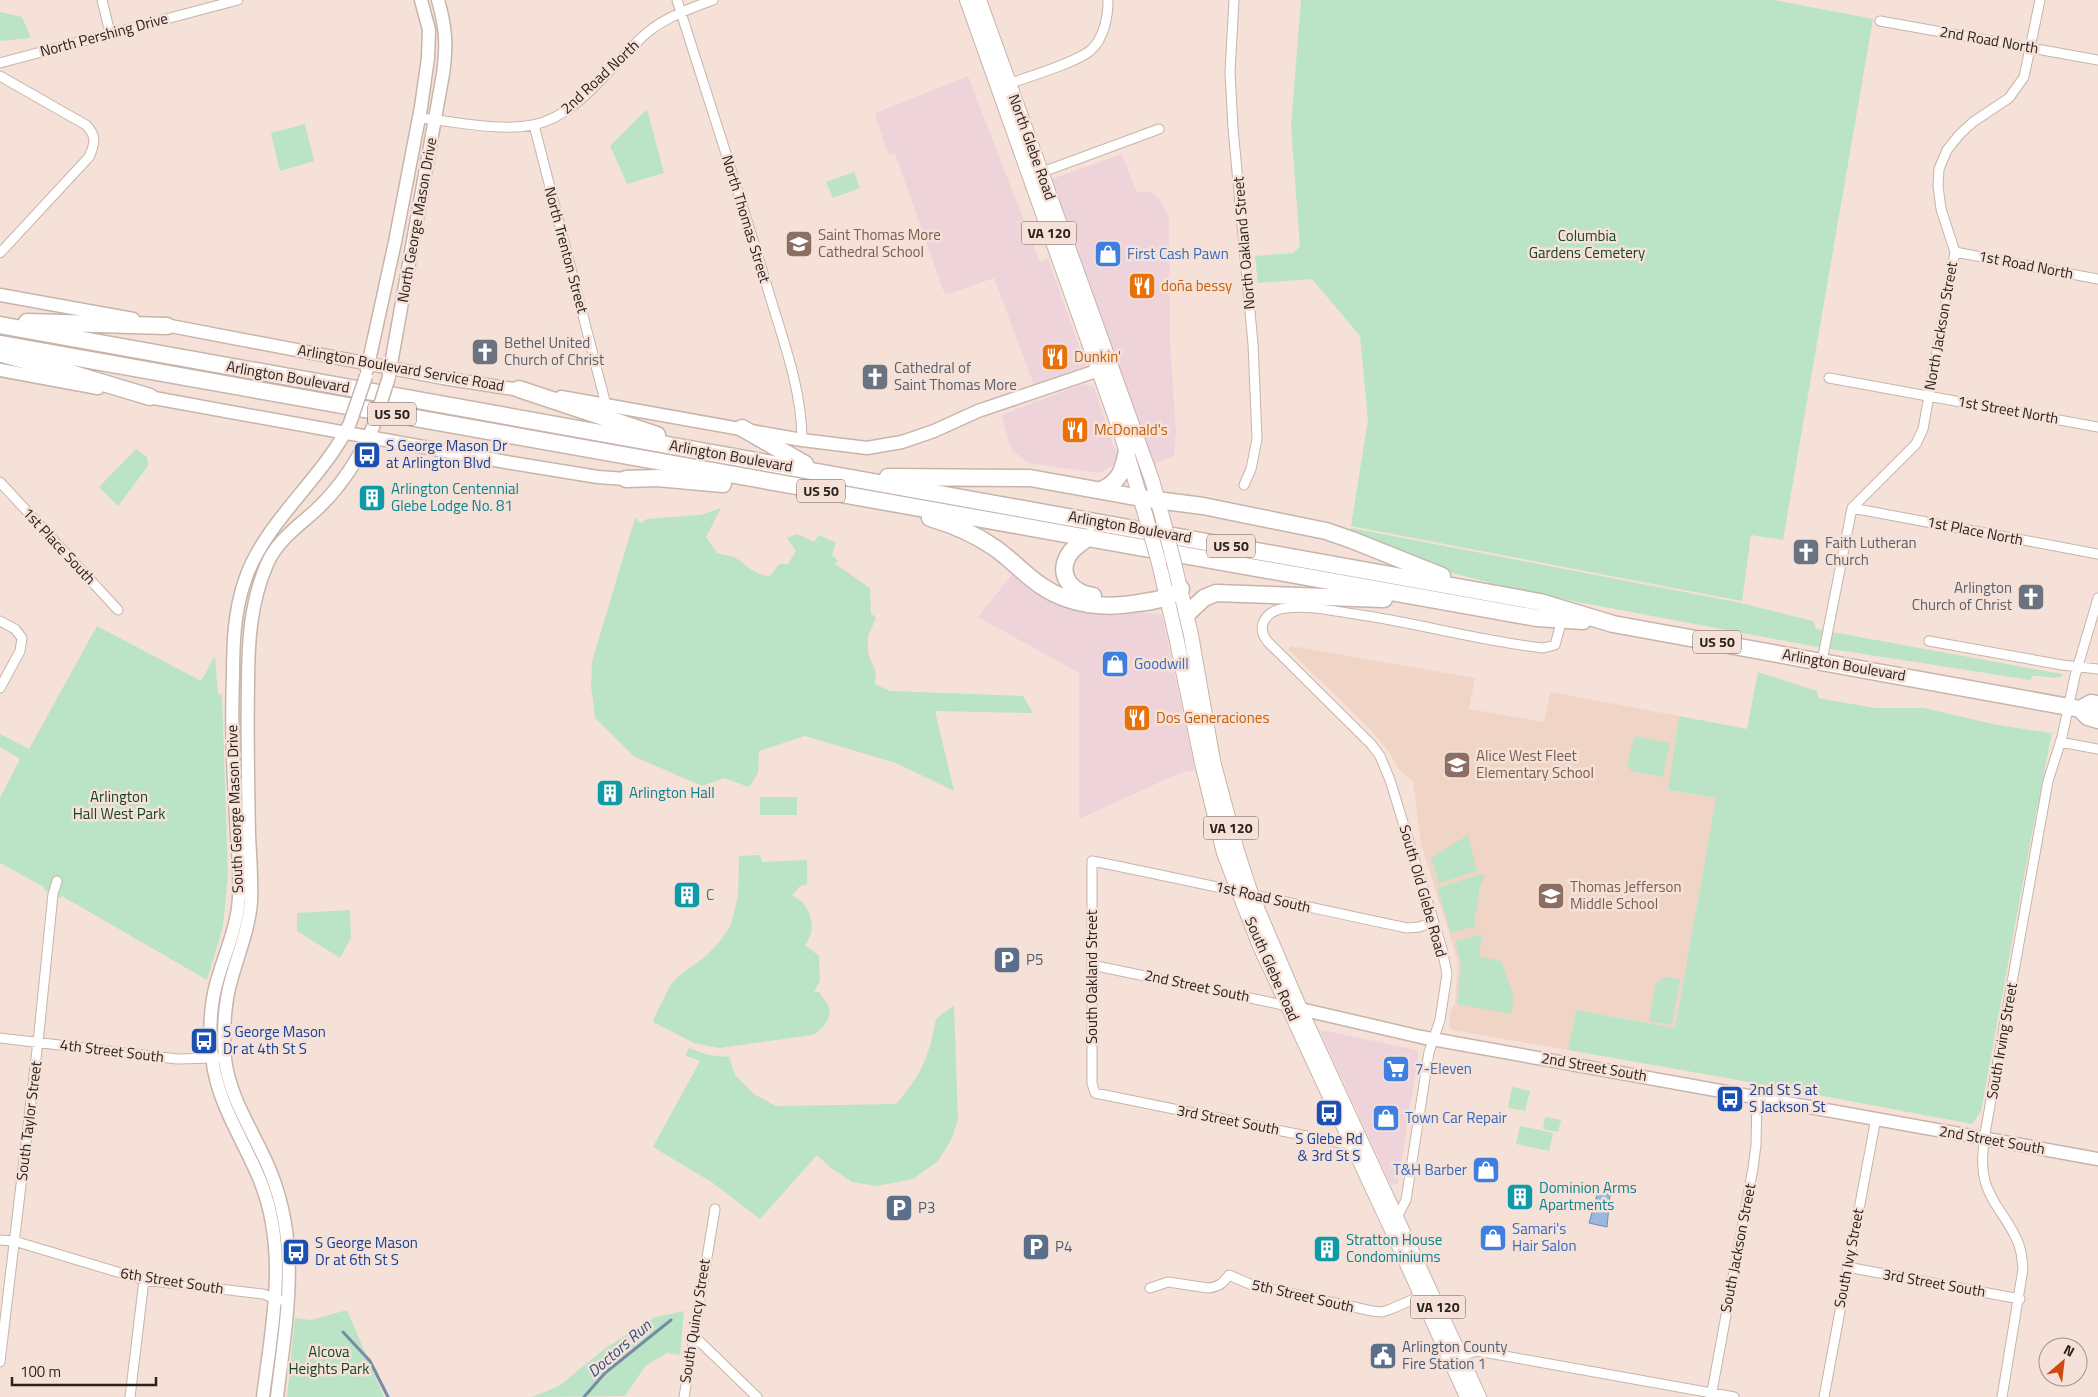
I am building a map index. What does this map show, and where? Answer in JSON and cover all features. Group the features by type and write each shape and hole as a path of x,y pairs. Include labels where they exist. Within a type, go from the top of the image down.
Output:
{"highway":[{"path":"0,321 167,326"},
{"name":"Arlington Boulevard","path":"0,325 1478,590 1540,602 1608,622 2050,703 2074,707 2091,703 2098,704"},
{"name":"Arlington Boulevard","path":"0,344 1537,618 1608,622"},
{"path":"0,354 72,373 150,397"},
{"path":"519,389 699,451"},
{"path":"742,428 815,470"},
{"path":"1101,490 1114,484 1119,478 1127,451"},
{"path":"853,477 1012,477 1047,480 1149,498 1326,531 1478,590"},
{"path":"626,479 686,480 771,489 784,485"},
{"path":"858,496 965,530 996,548 1042,586 1070,600 1093,605 1130,605 1171,592"},
{"path":"1089,537 1074,549 1066,561 1065,574 1068,583 1074,590 1089,595 1112,597 1171,592"},
{"path":"1187,614 1204,598 1216,593 1369,599 1426,598"},
{"name":"Arlington Boulevard","path":"2074,707 2088,718 2098,720"}],"main road":[{"name":"North George Mason Drive","path":"367,369 419,118 428,58 429,30 421,0"},
{"name":"North George Mason Drive","path":"371,432 389,372 447,46 438,0"},
{"name":"North Glebe Road","path":"967,0 1004,86"},
{"name":"North Glebe Road","path":"979,0 1004,86 1149,498 1146,517"},
{"name":"Arlington Boulevard Service Road","path":"0,295 167,326 367,369 519,389 848,447 867,448 885,446 934,431 978,411 1104,368"},
{"name":"North Glebe Road","path":"1104,368 1127,451 1149,498 1163,520"},
{"name":"South George Mason Drive","path":"219,1058 211,1034 214,994 231,940 238,908 239,869 232,716 236,613 244,581 258,552 272,531 325,466 348,427 367,369"},
{"path":"0,370 150,397 348,427 521,465 598,477 626,479"},
{"name":"South George Mason Drive","path":"276,1397 281,1300 276,1249 268,1203 252,1163 227,1113 218,1087 219,1058 228,991 245,938 251,902 247,698 250,626 256,594 268,562 286,536 315,511 351,470 371,432"},
{"name":"South Glebe Road","path":"1146,517 1159,563 1171,592 1191,672 1224,854 1245,893 1294,1007 1455,1358 1479,1397"},
{"name":"South Glebe Road","path":"1163,520 1175,566 1171,592 1187,614 1191,672"},
{"name":"2nd Street South","path":"1294,1007 1434,1039 1984,1139 2098,1157"},
{"name":"South Glebe Road","path":"1356,1141 1397,1217 1426,1294"},
{"name":"South George Mason Drive","path":"263,1397 281,1300"},
{"name":"South Glebe Road","path":"1455,1358 1467,1397"}],"street":[{"path":"102,0 110,33"},
{"name":"North Pershing Drive","path":"0,62 238,0"},
{"name":"North Thomas Street","path":"677,0 750,229 788,357 801,409 802,440"},
{"name":"2nd Road North","path":"419,118 500,127 534,125 557,116 574,104 648,31 681,12 713,0"},
{"path":"1004,86 1077,58 1091,49 1100,37 1108,16 1108,0"},
{"name":"North Oakland Street","path":"1234,0 1230,72 1233,128 1253,344 1257,439 1251,469 1244,485"},
{"name":"North Jackson Street","path":"1852,508 1916,444 1923,429 1954,252 1941,209 1938,186 1939,169 1947,150 1959,135 1973,122 2009,98 2017,89 2024,77 2032,47 2040,0"},
{"name":"2nd Road North","path":"1880,20 2098,60"},
{"path":"0,76 86,126 93,133 95,145 89,157 0,253"},
{"name":"North Trenton Street","path":"534,125 606,405"},
{"path":"1035,175 1159,129"},
{"name":"1st Road North","path":"1954,252 2098,279"},
{"name":"1st Street North","path":"1829,378 2098,427"},
{"name":"1st Place South","path":"0,482 118,610"},
{"path":"1822,661 1852,508"},
{"name":"1st Place North","path":"1852,508 2098,554"},
{"name":"South Irving Street","path":"2002,1397 2020,1299 2023,1269 2021,1252 2016,1236 1991,1196 1985,1182 1982,1164 1984,1139 2048,781 2060,742 2074,707 2074,680 2098,598"},
{"name":"South Old Glebe Road","path":"1397,1217 1406,1200 1429,1052 1440,1020 1446,974 1442,950 1390,780 1380,756 1365,738 1266,639 1262,630 1266,618 1278,610 1292,608 1372,616 1543,648 1554,645 1558,638 1562,620"},
{"path":"0,621 15,629 22,638 20,651 0,688"},
{"path":"1929,641 2062,665 2098,669"},
{"path":"2060,742 2098,748"},
{"name":"1st Road South","path":"1092,861 1407,928 1419,927 1434,922"},
{"name":"South Oakland Street","path":"1092,861 1092,1084 1095,1092"},
{"name":"South Taylor Street","path":"0,1362 38,1043 52,894 57,881"},
{"name":"2nd Street South","path":"1092,965 1294,1007"},
{"name":"4th Street South","path":"0,1038 177,1059 219,1058"},
{"name":"3rd Street South","path":"1095,1092 1341,1143 1356,1141"},
{"name":"South Jackson Street","path":"1711,1395 1753,1168 1756,1145 1757,1097"},
{"name":"South Ivy Street","path":"1824,1397 1876,1118"},
{"name":"South Quincy Street","path":"684,1397 707,1245 715,1209"},
{"name":"6th Street South","path":"0,1240 14,1242 144,1280 263,1294 281,1300"},
{"name":"3rd Street South","path":"1847,1267 2020,1299"},
{"name":"5th Street South","path":"1150,1288 1168,1282 1208,1288 1215,1287 1222,1284 1229,1275 1252,1285 1382,1312 1426,1294"},
{"path":"130,1397 144,1280"},
{"path":"694,1336 758,1397"},
{"path":"1455,1358 1477,1351 1711,1395 1734,1397"}],"shaded area":[{"path":"968,76 1040,262 1048,259 1086,366 1034,385 994,278 945,295 895,154 888,155 875,113"},
{"path":"1122,154 1137,193 1146,191 1154,194 1160,199 1169,217 1170,344 1176,431 1174,456 1152,465 1052,179"},
{"path":"1083,384 1094,387 1119,462 1099,473 1028,463 1012,450 1001,415"},
{"path":"1013,573 1027,586 1049,600 1077,612 1120,615 1141,612 1162,615 1195,770 1180,773 1079,819 1079,673 978,617"},
{"path":"1291,646 1475,678 1469,709 1544,722 1550,692 1679,716 1668,790 1716,798 1675,1028 1576,1010 1568,1050 1452,1030 1449,1025 1450,1012 1455,1004 1458,962 1421,844 1413,781 1398,769 1390,753 1369,728 1288,649"},
{"path":"1321,1030 1418,1050 1398,1184 1391,1185"}],"green space":[{"name":"Columbia Gardens Cemetery","path":"1301,0 1774,0 1873,19 1783,540 1751,535 1742,601 1351,526 1368,420 1360,336 1312,279 1258,283 1255,256 1293,253 1300,246 1291,127"},
{"path":"0,12 22,17 31,38 0,41"},
{"path":"647,109 664,173 627,184 610,146"},
{"path":"305,124 314,161 280,171 271,133"},
{"path":"854,172 860,188 833,198 826,182"},
{"path":"136,449 147,457 148,466 118,506 99,487"},
{"path":"721,508 706,537 717,553 735,558 760,574 770,576 779,564 788,564 796,551 787,538 797,534 814,542 819,535 836,543 832,555 838,561 835,564 870,588 871,613 876,618 868,636 868,653 876,673 875,684 890,691 1023,696 1033,713 935,711 954,791 896,763 805,736 759,751 758,773 749,787 724,778 702,786 635,757 595,718 591,686 592,662 635,518 641,523 647,519 701,515"},
{"path":"1351,528 1741,603 1813,621 1816,629 2062,674 2062,676 2054,678 2032,676 2031,680 1812,646 1525,592 1438,569 1349,536"},
{"name":"Arlington Hall West Park","path":"97,626 201,681 215,656 218,693 222,695 228,873 223,927 207,980 62,896 60,898 44,890 44,887 0,863 0,798 20,759 0,747 0,734 29,749"},
{"path":"1758,672 1817,691 1818,698 1875,708 1924,708 1997,725 2052,733 1981,1111 1972,1124 1568,1050 1576,1010 1675,1028 1716,798 1668,790 1679,716 1747,729"},
{"path":"1635,736 1670,743 1663,777 1631,771 1627,763"},
{"path":"760,797 797,797 797,815 760,815"},
{"path":"1468,835 1477,871 1439,883 1431,858"},
{"path":"760,855 762,862 807,860 807,885 800,886 792,896 802,902 810,917 812,929 805,945 819,956 820,981 814,992 819,992 827,1003 830,1011 828,1019 823,1027 813,1035 719,1048 694,1043 655,1023 653,1020 671,984 706,956 731,925 738,896 739,856"},
{"path":"1484,874 1483,881 1479,887 1475,926 1451,933 1437,888"},
{"path":"350,910 351,938 340,958 297,931 297,913"},
{"path":"1482,934 1479,956 1501,961 1514,997 1511,1014 1457,1004 1461,964 1455,941"},
{"path":"1664,977 1680,979 1672,1025 1649,1021 1655,985"},
{"path":"954,1005 958,1120 951,1140 938,1161 913,1179 877,1186 852,1182 831,1168 817,1155 760,1219 713,1183 653,1147 700,1061 685,1055 689,1048 708,1055 729,1057 735,1075 754,1094 776,1106 896,1104 912,1085 923,1065 931,1043 936,1019"},
{"path":"1512,1087 1530,1091 1525,1111 1508,1108"},
{"path":"1545,1117 1561,1120 1558,1132 1543,1129"},
{"path":"1520,1126 1553,1133 1549,1151 1516,1144"},
{"name":"Alcova Heights Park","path":"347,1310 384,1397 287,1397 295,1318 311,1320"},
{"path":"684,1311 680,1355 667,1353 646,1365 625,1396 532,1397 559,1386 607,1347 655,1317"}],"water":[{"path":"1598,1192 1610,1195 1607,1227 1589,1223"}],"waterway":[{"name":"Doctors Run","path":"584,1397 605,1373 671,1320"},
{"path":"343,1332 370,1361 388,1397"}],"place":[{"name":"Saint Thomas More Cathedral School","path":"799,244"},
{"name":"First Cash Pawn","path":"1108,254"},
{"name":"doña bessy","path":"1142,286"},
{"name":"Bethel United Church of Christ","path":"485,352"},
{"name":"Dunkin'","path":"1055,357"},
{"name":"Cathedral of Saint Thomas More","path":"875,377"},
{"name":"McDonald's","path":"1075,430"},
{"name":"S George Mason Dr at Arlington Blvd","path":"367,455"},
{"name":"Arlington Centennial Glebe Lodge No. 81","path":"372,498"},
{"name":"Faith Lutheran Church","path":"1806,552"},
{"name":"Arlington Church of Christ","path":"2031,597"},
{"name":"Goodwill","path":"1115,664"},
{"name":"Dos Generaciones","path":"1137,718"},
{"name":"Alice West Fleet Elementary School","path":"1457,765"},
{"name":"Arlington Hall","path":"610,793"},
{"name":"C","path":"687,895"},
{"name":"Thomas Jefferson Middle School","path":"1551,896"},
{"name":"P5","path":"1007,960"},
{"name":"S George Mason Dr at 4th St S","path":"204,1041"},
{"name":"7-Eleven","path":"1396,1069"},
{"name":"2nd St S at S Jackson St","path":"1730,1099"},
{"name":"S Glebe Rd & 3rd St S","path":"1329,1113"},
{"name":"Town Car Repair","path":"1386,1118"},
{"name":"T&H Barber","path":"1486,1170"},
{"name":"Dominion Arms Apartments","path":"1520,1197"},
{"name":"P3","path":"899,1208"},
{"name":"Samari's Hair Salon","path":"1493,1238"},
{"name":"P4","path":"1036,1247"},
{"name":"Stratton House Condominiums","path":"1327,1249"},
{"name":"S George Mason Dr at 6th St S","path":"296,1252"},
{"name":"Arlington County Fire Station 1","path":"1383,1356"}]}
